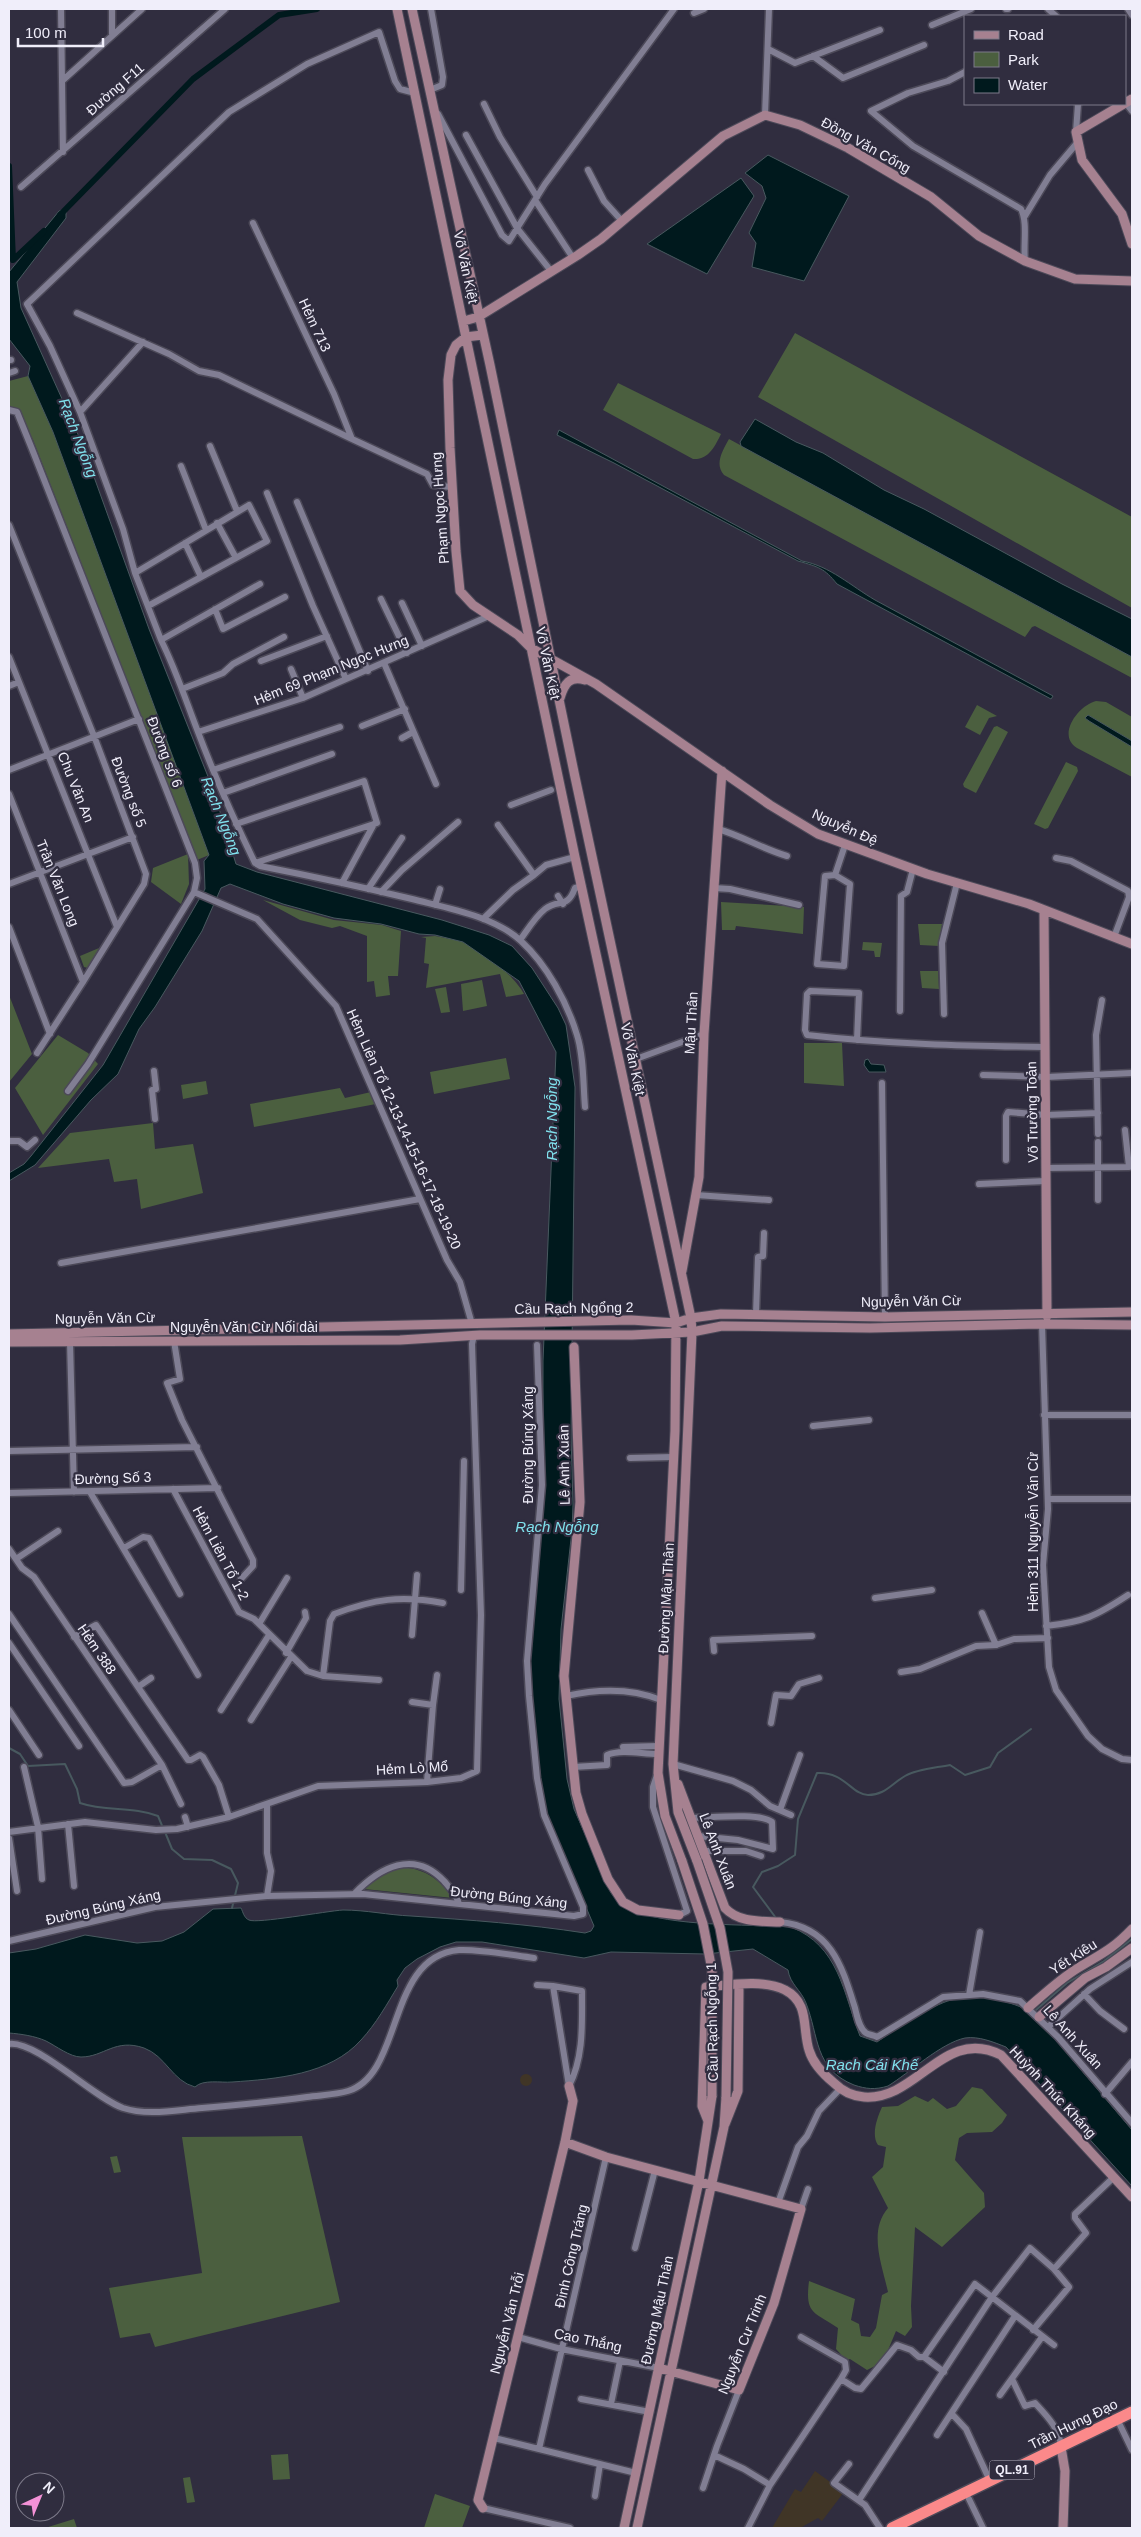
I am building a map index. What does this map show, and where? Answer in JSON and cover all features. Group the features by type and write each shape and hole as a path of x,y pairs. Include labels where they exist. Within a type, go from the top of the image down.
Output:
{"highway":[{"name":"Trần Hưng Đạo","path":"908,2528 968,2499 1132,2412"},
{"name":"Trần Hưng Đạo","path":"892,2528 990,2481 1132,2419"}],"main road":[{"name":"Võ Văn Kiệt","path":"412,9 682,1275 692,1332"},
{"name":"Võ Văn Kiệt","path":"397,10 677,1334"},
{"path":"1129,104 1076,132 1082,160 1122,214 1132,244"},
{"path":"464,321 478,317 572,258 622,221 723,136 765,115"},
{"name":"Đồng Văn Cống","path":"765,115 800,125 848,148 931,197 979,236 1025,261 1075,280 1132,281"},
{"path":"466,338 482,335"},
{"name":"Phạm Ngọc Hưng","path":"466,338 456,345 451,355 448,380 451,487 460,591 473,605 518,635 531,648 551,658"},
{"name":"Nguyễn Đệ","path":"551,658 596,684 722,771 818,834 912,869 1029,904 1132,944"},
{"path":"560,700 563,689 568,681 574,678 596,684"},
{"name":"Mậu Thân","path":"682,1275 696,1195 704,1034 722,771"},
{"name":"Võ Trường Toản","path":"1044,911 1044,1047 1046,1077 1045,1324"},
{"name":"Nguyễn Văn Cừ","path":"676,1323 691,1318 722,1314 885,1317 1046,1312 1132,1312"},
{"name":"Cầu Rạch Ngổng 2","path":"472,1324 631,1320 676,1323"},
{"name":"Nguyễn Văn Cừ","path":"9,1334 472,1324"},
{"name":"Nguyễn Văn Cừ","path":"677,1334 722,1326 870,1328 1045,1324 1132,1325"},
{"path":"270,1329 270,1341"},
{"name":"Đường Mậu Thân","path":"692,1332 673,1768 678,1812 697,1861"},
{"name":"Cầu Rạch Ngổng 2","path":"477,1335 677,1334"},
{"name":"Đường Mậu Thân","path":"677,1334 658,1773 665,1816 682,1861"},
{"name":"Nguyễn Văn Cừ Nối dài","path":"9,1342 400,1340 477,1335"},
{"name":"Lê Anh Xuân","path":"574,1346 580,1502 564,1676 573,1767 582,1814 615,1892 630,1908 679,1916"},
{"path":"671,1499 684,1500"},
{"name":"Lê Anh Xuân","path":"673,1768 725,1908 732,1915 743,1919 777,1922"},
{"name":"Cầu Rạch Ngỗng 1","path":"682,1861 703,1924 712,1970 712,2096"},
{"name":"Cầu Rạch Ngỗng 1","path":"697,1861 720,1928 728,1972 726,2096"},
{"name":"Yết Kiêu","path":"1039,2017 1082,1974 1120,1942 1132,1929"},
{"name":"Yết Kiêu","path":"1028,2008 1082,1974 1106,1968 1132,1948"},
{"path":"724,2127 731,2115 738,2091 739,1984"},
{"name":"Huỳnh Thúc Kháng","path":"708,2121 702,2106 706,1987 739,1984 780,1988 799,2001 805,2016 809,2050 814,2063 840,2089 850,2094 872,2098 904,2085 935,2063 960,2050 988,2048 1012,2064 1132,2197"},
{"name":"Nguyễn Văn Trỗi","path":"483,2508 478,2500 565,2142 573,2101 569,2086"},
{"name":"Đường Mậu Thân","path":"624,2528 700,2181 712,2096"},
{"name":"Đường Mậu Thân","path":"637,2528 724,2127 726,2096"},
{"path":"565,2142 606,2157 801,2209"},
{"name":"Nguyễn Cư Trinh","path":"739,2390 774,2303 801,2209"},
{"name":"Cao Thắng","path":"659,2368 739,2390"},
{"path":"1061,2450 1065,2471 1062,2528"},
{"path":"627,2514 640,2517"}],"street":[{"path":"61,9 63,152"},
{"path":"112,9 112,34"},
{"path":"62,81 142,9"},
{"name":"Đường F11","path":"21,187 225,9"},
{"path":"430,90 442,84 443,77 431,9"},
{"path":"433,106 502,235 509,241 536,198 674,9"},
{"path":"694,13 704,9"},
{"path":"765,115 769,9"},
{"path":"932,25 971,9"},
{"path":"1128,9 1132,15"},
{"path":"768,49 795,63 880,30"},
{"path":"415,93 400,89 395,81 379,32 307,64 229,112 28,302 28,306 50,346 80,412 123,529 136,573 160,640 182,689 236,824 255,863 260,866 368,888 484,919 520,940 534,955 557,989 574,1026 579,1045 585,1107"},
{"path":"813,56 843,78 924,45"},
{"path":"964,73 948,81 908,93 870,111 913,146 1021,209 1025,216"},
{"path":"484,104 500,136 572,258"},
{"path":"1076,132 1078,105"},
{"path":"466,136 517,228 551,271"},
{"path":"1025,261 1023,246 1025,216 1050,175 1077,143"},
{"path":"588,170 604,201 622,221"},
{"name":"Hẻm 713","path":"254,223 334,394 352,439"},
{"path":"77,313 427,474 433,485 451,487"},
{"path":"80,412 143,342"},
{"name":"Đường số 6","path":"9,410 17,412 139,719 194,863 197,878 197,893 88,1064 68,1091"},
{"path":"210,446 237,511"},
{"path":"181,466 206,530"},
{"path":"267,493 346,679"},
{"path":"297,502 368,670"},
{"path":"136,573 237,511 249,506 267,541 148,606"},
{"path":"217,523 236,558"},
{"name":"Đường số 5","path":"9,525 145,868 145,879 117,927 84,982 36,1052"},
{"path":"185,543 201,577"},
{"path":"160,640 260,584"},
{"path":"215,610 223,629 285,597"},
{"path":"380,599 407,653"},
{"path":"402,603 422,646"},
{"name":"Hẻm 69 Phạm Ngọc Hưng","path":"198,732 303,698 384,664 489,616"},
{"path":"261,661 327,636"},
{"path":"182,689 223,674 233,664 284,637"},
{"name":"Chu Văn An","path":"9,657 117,927"},
{"path":"384,664 436,784"},
{"path":"291,668 303,698"},
{"path":"9,686 19,682"},
{"path":"362,726 405,709"},
{"path":"9,770 139,719"},
{"path":"213,770 340,727"},
{"path":"402,738 413,732"},
{"path":"224,793 332,754"},
{"path":"236,824 364,781 378,821 374,824 342,883"},
{"path":"511,805 551,790"},
{"name":"Trần Văn Long","path":"9,794 84,982"},
{"path":"381,892 402,870 458,822"},
{"path":"255,863 374,824"},
{"path":"498,825 534,875"},
{"path":"718,829 739,835 768,851 787,856"},
{"path":"9,884 88,852 133,837"},
{"path":"368,888 402,838"},
{"path":"835,875 845,845"},
{"path":"484,919 513,890 546,865 575,857"},
{"path":"1056,858 1071,861 1128,891 1129,897 1114,937"},
{"path":"900,1012 901,896 907,892 912,869"},
{"path":"835,875 850,884 844,966 817,964 825,876 835,875"},
{"path":"944,1014 942,943 957,883"},
{"path":"520,940 545,910 563,904 572,897 575,888 582,886"},
{"path":"714,888 730,889 799,905"},
{"path":"435,905 440,889"},
{"name":"Hẻm Liên Tổ 12-13-14-15-16-17-18-19-20","path":"197,893 259,920 336,1006 447,1260 460,1282 472,1324"},
{"path":"558,896 563,904"},
{"path":"9,928 50,1034"},
{"path":"857,1040 859,993 808,992 806,1035 857,1040 1044,1047"},
{"path":"1098,1134 1096,1035 1102,1000"},
{"path":"636,1059 704,1034"},
{"path":"154,1071 156,1089 152,1090 155,1119"},
{"path":"983,1075 1046,1077 1132,1072"},
{"path":"882,1083 885,1317"},
{"path":"1006,1160 1007,1113 1046,1116 1098,1113"},
{"path":"1046,1168 1129,1167 1126,1130"},
{"path":"9,1142 19,1141 27,1147 35,1140"},
{"path":"1098,1142 1098,1200"},
{"path":"978,1184 1046,1181"},
{"path":"696,1195 769,1200"},
{"path":"61,1263 420,1199"},
{"path":"672,1230 682,1238 689,1238"},
{"path":"756,1314 758,1256 763,1256 764,1232"},
{"name":"Hẻm 311 Nguyễn Văn Cừ","path":"1045,1324 1044,1415 1048,1499 1043,1565 1049,1667 1056,1690 1088,1736 1102,1749 1122,1759 1132,1760"},
{"name":"Hẻm Lò Mổ","path":"9,1832 92,1822 156,1830 176,1829 230,1817 318,1786 427,1782 461,1778 474,1774 478,1767 481,1615 472,1344 477,1335"},
{"path":"174,1341 180,1379 167,1383 182,1420 253,1560 252,1568 242,1579"},
{"path":"70,1342 74,1492"},
{"name":"Đường Búng Xáng","path":"9,1941 155,1907 267,1896 354,1894 580,1916 584,1911 544,1815 537,1778 529,1696 527,1661 538,1552 542,1477 538,1345"},
{"path":"1044,1415 1132,1415"},
{"path":"813,1426 869,1420"},
{"path":"9,1451 197,1447"},
{"path":"630,1458 673,1457"},
{"path":"461,1590 464,1461"},
{"name":"Đường Số 3","path":"9,1493 218,1488"},
{"name":"Hẻm Liên Tổ 1-2","path":"173,1489 235,1609 250,1616 306,1671 323,1676 379,1680"},
{"path":"90,1492 198,1675"},
{"path":"1048,1499 1132,1499"},
{"path":"16,1559 58,1531"},
{"path":"124,1548 144,1537 149,1538 180,1594"},
{"name":"Hẻm 388","path":"9,1549 34,1577 162,1766 181,1804"},
{"path":"412,1635 417,1575"},
{"path":"259,1624 287,1578"},
{"path":"875,1598 932,1590"},
{"path":"1046,1626 1082,1621 1104,1610 1128,1594"},
{"path":"323,1676 330,1621 334,1614 381,1600 416,1598 443,1603"},
{"path":"251,1720 288,1655 306,1618 305,1612"},
{"path":"982,1613 996,1644"},
{"path":"9,1614 124,1783 132,1782 162,1766"},
{"path":"74,1637 96,1625 188,1760 200,1755 203,1757 219,1785 230,1817"},
{"path":"222,1710 269,1635"},
{"path":"714,1651 713,1640 812,1636"},
{"path":"901,1672 920,1669 976,1646 996,1644 1014,1639 1048,1638"},
{"path":"9,1643 79,1746"},
{"path":"427,1782 436,1675"},
{"path":"138,1687 151,1678"},
{"path":"771,1723 776,1695 792,1696 799,1684 819,1678"},
{"path":"566,1696 590,1690 613,1690 650,1696 661,1700"},
{"path":"412,1702 433,1705"},
{"path":"9,1710 39,1755"},
{"path":"623,1746 658,1750"},
{"path":"573,1767 607,1767 607,1755 616,1751 632,1754 658,1750"},
{"path":"780,1810 800,1756"},
{"path":"24,1767 38,1827 42,1879"},
{"path":"673,1768 732,1781 751,1790 770,1806 791,1815"},
{"path":"658,1773 653,1787 653,1807 687,1911 679,1916"},
{"path":"266,1805 267,1854 271,1871 267,1896"},
{"path":"186,1817 188,1827"},
{"path":"691,1818 758,1817 770,1820 772,1822 773,1849 738,1840 698,1836"},
{"path":"68,1824 74,1886"},
{"path":"9,1838 17,1892"},
{"path":"704,1851 746,1852 762,1856"},
{"path":"354,1894 363,1884 384,1869 396,1865 420,1865 436,1873 457,1898 459,1904"},
{"name":"Lê Anh Xuân","path":"777,1922 794,1923 810,1929 833,1953 845,1975 860,2024 866,2033 877,2036 943,1997 983,1994 1020,2001 1039,2017 1132,2123"},
{"path":"969,1995 980,1932"},
{"path":"9,2044 15,2043 33,2051 121,2107 142,2112 270,2102 349,2091 365,2082 377,2066 411,1983 422,1969 438,1956 459,1950 534,1958"},
{"path":"1048,2027 1104,1978 1132,1962"},
{"name":"Nguyễn Văn Trỗi","path":"537,1985 582,1991 580,2050 576,2073 569,2086"},
{"name":"Nguyễn Văn Trỗi","path":"553,1986 569,2086"},
{"path":"1084,1994 1100,2011 1124,2029"},
{"path":"1105,2094 1132,2062"},
{"path":"778,2203 798,2147 807,2136 818,2111 840,2089"},
{"name":"Đinh Công Tráng","path":"539,2449 606,2157"},
{"path":"635,2248 655,2170"},
{"path":"1054,2269 1086,2233 1074,2218 1075,2214 1114,2177"},
{"name":"Nguyễn Cư Trinh","path":"801,2209 808,2189"},
{"path":"859,2500 992,2297 1030,2248 1054,2269 1068,2287 1033,2330"},
{"path":"924,2357 975,2284 1054,2345"},
{"path":"937,2435 1016,2316"},
{"name":"Cao Thắng","path":"518,2337 620,2362 659,2368"},
{"path":"748,2528 770,2485 846,2370 845,2362 838,2356 801,2337"},
{"path":"1000,2395 1042,2337"},
{"path":"841,2379 855,2388 861,2389 897,2345 911,2350 919,2357 924,2357 944,2372"},
{"path":"611,2404 620,2362"},
{"path":"1012,2379 1025,2406 1035,2404 1051,2421 1060,2436 1061,2450"},
{"name":"Nguyễn Cư Trinh","path":"704,2488 714,2455 739,2390"},
{"path":"581,2399 650,2412"},
{"path":"952,2414 966,2429 990,2481"},
{"path":"1120,2425 1132,2450"},
{"path":"494,2438 636,2473"},
{"path":"714,2455 770,2485"},
{"path":"595,2496 600,2464"},
{"path":"849,2464 834,2482 859,2500 871,2512 880,2528"},
{"path":"968,2499 983,2528"},
{"path":"483,2508 570,2528"}],"shaded area":[{"path":"524,2074 528,2074 532,2080 528,2086 524,2086 520,2082 520,2078"},
{"path":"815,2471 844,2492 822,2521 818,2518 800,2528 772,2528 795,2489 801,2492"}],"green space":[{"path":"795,333 1132,517 1132,608 758,397"},
{"path":"28,376 53,432 209,855 197,860 33,440 22,418 9,408 9,381"},
{"path":"618,383 721,434 714,447 707,455 699,459 693,459 603,410"},
{"path":"729,439 1132,657 1132,678 1035,626 1032,627 1025,637 724,475 721,471 720,462 722,452"},
{"path":"1096,701 1106,702 1132,717 1132,741 1088,715 1085,718 1132,747 1132,777 1077,748 1071,742 1069,728 1072,721 1083,708"},
{"path":"977,705 997,716 989,718 980,735 965,727"},
{"path":"997,726 1008,732 976,793 964,787 963,784 994,727"},
{"path":"1066,762 1077,767 1078,771 1048,828 1045,829 1034,824"},
{"path":"188,854 189,884 181,904 151,882 153,868"},
{"path":"263,900 334,920 382,925 401,931 398,976 388,976 390,995 376,997 374,981 367,982 367,936 340,926 332,928 300,920"},
{"path":"721,902 804,907 803,934 736,926 735,930 722,930"},
{"path":"918,924 942,924 939,946 920,945"},
{"path":"435,936 459,941 478,951 505,971 524,994 506,997 500,974 426,988 429,964 424,963 426,938 421,937"},
{"path":"863,942 882,943 880,957 875,957 874,951 862,950"},
{"path":"99,948 88,968 84,967 80,956"},
{"path":"920,971 938,971 939,989 922,988"},
{"path":"482,980 487,1006 463,1011 461,984"},
{"path":"446,987 450,1012 441,1013 435,989"},
{"path":"9,995 32,1054 9,1082"},
{"path":"58,1035 88,1053 98,1064 43,1135 15,1088"},
{"path":"804,1043 842,1043 844,1086 804,1083"},
{"path":"506,1058 510,1079 434,1094 430,1072"},
{"path":"206,1081 208,1094 183,1099 181,1085"},
{"path":"340,1088 345,1098 371,1092 376,1104 254,1127 250,1104"},
{"path":"153,1123 155,1149 193,1144 203,1193 141,1209 137,1179 114,1182 109,1159 38,1168 70,1133"},
{"path":"403,1867 419,1870 432,1876 453,1898 364,1889 386,1872"},
{"path":"972,2087 982,2089 1007,2115 1002,2123 992,2132 967,2133 959,2138 955,2160 984,2193 985,2207 942,2247 915,2227 911,2306 912,2327 905,2336 896,2331 883,2362 867,2370 850,2359 846,2360 836,2349 838,2328 817,2314 810,2306 808,2300 809,2281 855,2299 851,2320 859,2324 861,2336 870,2337 876,2328 882,2295 888,2292 880,2260 878,2238 882,2217 888,2208 872,2177 883,2167 886,2147 878,2145 875,2136 880,2111 882,2107 898,2106 915,2096 928,2102 933,2098 947,2109 956,2106"},
{"path":"302,2136 340,2302 155,2347 150,2333 120,2338 109,2288 202,2273 182,2137"},
{"path":"117,2156 121,2172 114,2173 110,2157"},
{"path":"288,2454 290,2479 273,2480 271,2455"},
{"path":"190,2477 195,2502 187,2503 183,2478"},
{"path":"435,2494 470,2506 462,2528 424,2528"},
{"path":"74,2519 77,2528 45,2528 65,2522"}],"water":[{"path":"768,155 849,196 804,281 752,267 756,243 749,233 766,198 762,186 745,173"},
{"path":"741,178 754,196 707,274 647,244"},
{"path":"66,209 66,218 17,282 21,308 81,441 149,629 213,789 236,864 257,872 442,920 489,935 512,946 532,968 558,1008 566,1025 575,1087 571,1435 573,1505 561,1629 559,1699 567,1779 574,1809 611,1893 625,1907 648,1915 710,1924 791,1927 807,1935 820,1946 837,1972 860,2036 877,2042 924,2012 943,2003 961,1998 972,1997 1004,2001 1033,2013 1132,2130 1132,2186 1006,2047 996,2043 975,2038 965,2038 956,2041 936,2052 888,2086 863,2087 854,2085 841,2078 831,2070 825,2061 816,2039 806,2003 791,1979 788,1970 753,1949 706,1954 611,1952 584,1958 482,1942 456,1942 440,1947 417,1959 405,1968 397,1980 398,1986 376,2021 361,2040 348,2052 318,2068 284,2077 232,2082 207,2082 195,2087 180,2079 158,2057 144,2048 125,2045 117,2046 89,2056 77,2057 42,2039 9,2033 9,1953 36,1949 85,1935 137,1943 162,1941 184,1932 213,1909 241,1908 246,1918 254,1921 343,1910 542,1927 585,1933 591,1931 594,1926 544,1808 529,1675 543,1500 543,1361 556,1052 519,981 463,942 435,935 419,934 381,924 334,918 283,904 230,884 221,888 202,931 155,1007 139,1029 118,1074 91,1100 35,1165 9,1181 9,1173 24,1164 31,1156 103,1065 205,889 204,861 209,855 53,432 28,376 30,366 9,339 9,272 59,211"},
{"path":"755,419 796,442 823,453 884,490 924,509 1062,584 1132,619 1132,657 741,446 740,442"},
{"path":"559,430 802,561 822,567 875,600 1053,696 1051,699 837,584 828,574 820,569 798,561 614,463 557,435"},
{"path":"1088,715 1132,741 1132,747 1089,721 1085,718"},
{"path":"868,1059 871,1064 884,1065 886,1072 869,1072 864,1065 865,1060"}],"waterway":[{"path":"60,215 193,79 279,15 317,9"},
{"path":"9,166 13,260 44,231"},
{"path":"776,1918 753,1887 762,1872 778,1866 795,1855 798,1819 817,1773 826,1773 841,1779 862,1794 874,1795 905,1776 921,1770 950,1765 965,1775 990,1767 998,1753 1031,1729"},
{"path":"9,1748 20,1754 28,1766 65,1764 77,1789 80,1803 90,1806 149,1813 158,1816 163,1828"},
{"path":"165,1832 172,1849 184,1859 212,1860 231,1869 238,1883 232,1908"},
{"path":"1036,2010 1067,1983 1104,1961 1132,1939"}],"water label":[{"name":"Rạch Ngỗng","path":"78,438"},
{"name":"Rạch Ngỗng","path":"221,816"},
{"name":"Rạch Ngỗng","path":"552,1119"},
{"name":"Rạch Ngỗng","path":"557,1527"},
{"name":"Rạch Cái Khế","path":"872,2065"}]}
